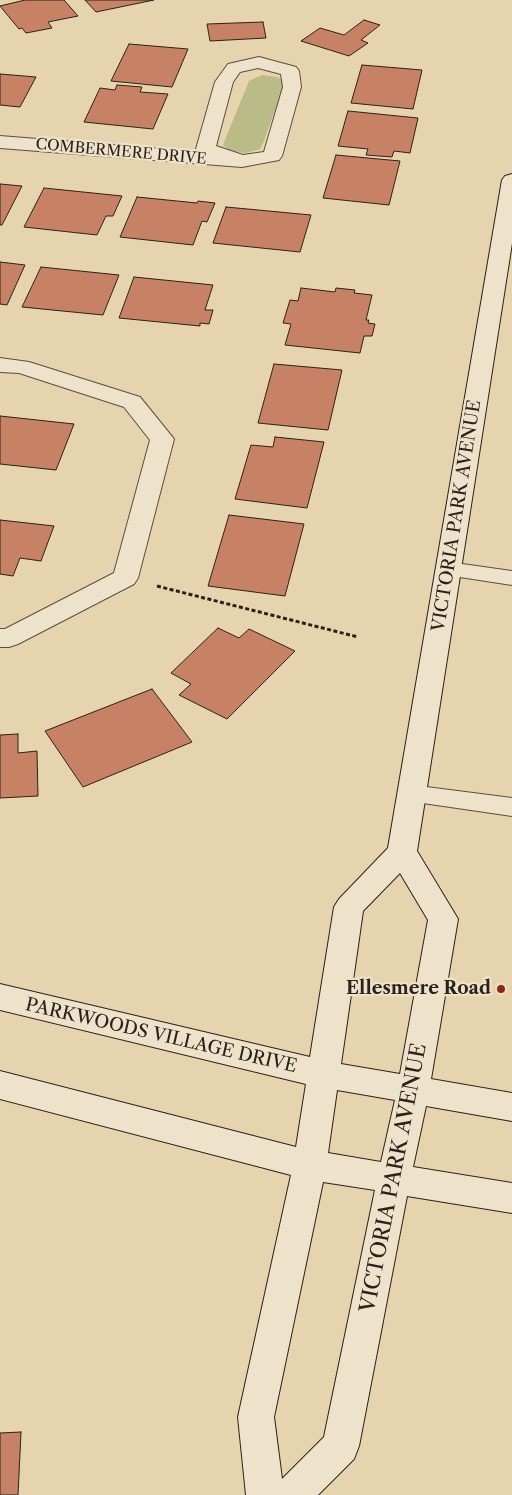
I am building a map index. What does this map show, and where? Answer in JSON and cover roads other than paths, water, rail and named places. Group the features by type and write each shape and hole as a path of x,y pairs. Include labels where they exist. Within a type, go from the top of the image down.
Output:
{"main road":[{"name":"COMBERMERE DRIVE","path":"0,142 242,161 272,156 292,87 290,71 259,62 234,68 224,82 206,149 242,161"},
{"name":"VICTORIA PARK AVENUE","path":"292,1495 341,1446 413,1090 443,920 402,852 448,569 509,216 512,180"},
{"path":"0,365 21,367 132,402 162,439 125,578 9,638 0,638"},
{"path":"264,1495 256,1418 310,1166 349,907 402,852"},
{"name":"PARKWOODS VILLAGE DRIVE","path":"0,998 323,1074"},
{"path":"323,1074 512,1107"},
{"path":"0,1085 310,1166 512,1198"}],"lane":[{"path":"448,569 512,578"},
{"path":"411,794 512,807"}],"place":[{"name":"Ellesmere Road","path":"501,989"}]}
